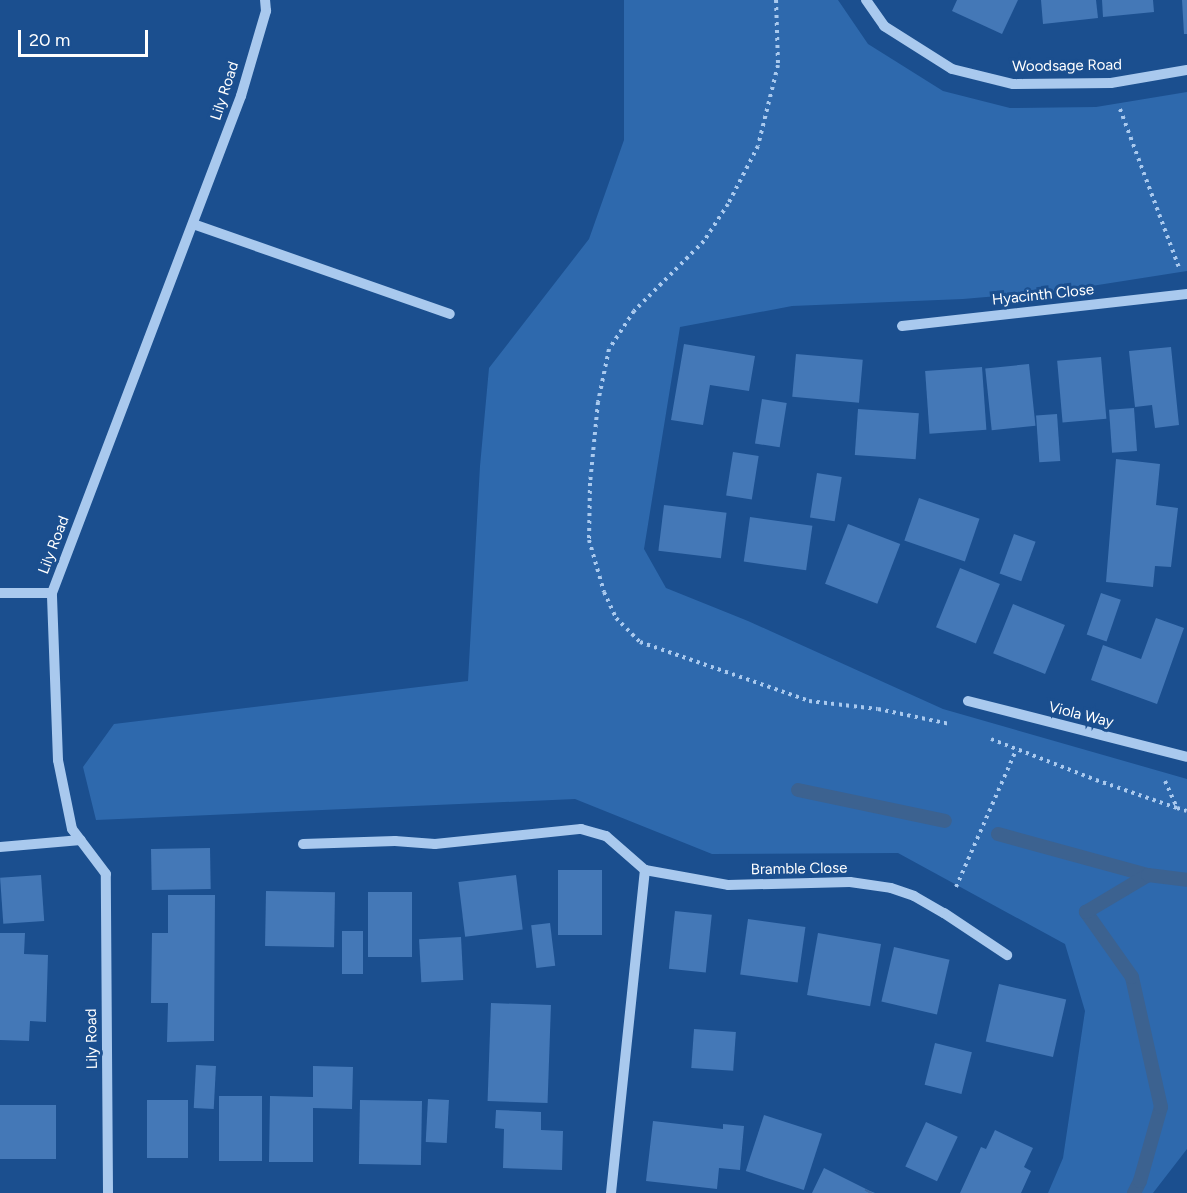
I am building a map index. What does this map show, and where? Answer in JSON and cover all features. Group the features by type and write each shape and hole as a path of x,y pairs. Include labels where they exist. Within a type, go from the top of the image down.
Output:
{"street":[{"name":"Lily Road","path":"108,1193 106,874 72,829 58,760 52,593 241,96 266,11 265,0"},
{"name":"Woodsage Road","path":"866,0 884,26 952,69 1013,84 1112,83 1187,70"},
{"path":"193,224 450,314"},
{"name":"Hyacinth Close","path":"902,326 1187,294"},
{"path":"0,593 52,593"},
{"name":"Viola Way","path":"968,701 1187,757"},
{"path":"303,844 395,841 435,844 581,829 606,836 645,870 611,1193"},
{"path":"0,847 81,840"},
{"name":"Bramble Close","path":"645,870 728,885 850,882 891,888 914,896 944,913 1007,956"}],"path":[{"path":"776,0 778,65 758,146 728,204 704,242 634,311 609,349 598,402 590,483 589,540 604,592 616,618 640,642 809,701 912,715 956,726"},
{"path":"1112,83 1183,278"},
{"path":"987,737 1016,750 1177,808"},
{"path":"944,913 1016,750"}],"shaded area":[{"path":"624,0 838,0 868,44 943,91 1010,108 1096,107 1187,92 1187,271 1066,290 963,299 792,306 680,327 644,549 666,588 748,621 943,709 1187,779 1187,1149 1153,1193 1048,1193 1063,1158 1085,1011 1065,944 898,853 712,854 575,799 96,820 83,767 114,724 468,681 480,466 489,368 589,239 624,140"}],"building":[{"path":"957,0 1018,0 1002,34 952,11"},
{"path":"1041,0 1096,0 1098,18 1043,24"},
{"path":"1102,0 1153,0 1154,12 1103,17"},
{"path":"1182,0 1187,0 1187,34 1184,34"},
{"path":"684,344 755,356 749,391 710,385 703,425 671,420"},
{"path":"1171,347 1179,425 1155,428 1152,405 1135,407 1129,351"},
{"path":"796,354 863,360 859,403 792,397"},
{"path":"1101,357 1106,419 1063,423 1057,361"},
{"path":"1029,364 1035,426 992,430 985,369"},
{"path":"982,367 986,430 930,434 925,371"},
{"path":"762,399 787,403 780,447 755,443"},
{"path":"1134,408 1137,451 1112,453 1109,410"},
{"path":"858,409 919,413 916,459 855,455"},
{"path":"1057,414 1060,461 1039,462 1036,415"},
{"path":"733,452 759,456 752,500 726,495"},
{"path":"1116,459 1160,464 1156,505 1178,508 1171,567 1155,566 1153,587 1106,582"},
{"path":"817,473 842,477 835,521 810,517"},
{"path":"919,498 980,519 965,561 904,541"},
{"path":"664,505 727,513 721,558 658,551"},
{"path":"750,517 812,526 806,570 744,562"},
{"path":"848,524 900,544 877,604 825,584"},
{"path":"1014,534 1036,542 1021,581 1000,573"},
{"path":"960,568 1000,584 976,643 936,627"},
{"path":"1101,593 1121,600 1107,641 1087,635"},
{"path":"1013,604 1065,625 1045,674 993,653"},
{"path":"1156,618 1184,628 1157,704 1091,680 1103,645 1141,659"},
{"path":"210,848 211,889 152,890 151,849"},
{"path":"558,870 602,870 602,935 558,935"},
{"path":"41,875 44,921 3,924 0,878"},
{"path":"516,875 523,930 465,937 458,882"},
{"path":"266,891 335,892 334,947 265,946"},
{"path":"368,892 412,892 412,957 368,957"},
{"path":"168,895 215,895 214,1041 167,1042 168,1003 151,1003 152,933 168,933"},
{"path":"675,911 712,915 706,973 669,969"},
{"path":"748,919 805,927 798,983 740,974"},
{"path":"550,923 555,966 536,968 531,925"},
{"path":"342,931 363,931 363,974 342,974"},
{"path":"0,933 25,933 24,954 48,955 46,1022 30,1021 29,1041 0,1040"},
{"path":"818,933 881,944 870,1006 807,995"},
{"path":"461,937 463,980 421,982 419,939"},
{"path":"894,947 950,960 937,1014 881,1002"},
{"path":"999,984 1066,1000 1053,1057 986,1041"},
{"path":"491,1003 551,1005 548,1103 488,1101"},
{"path":"694,1029 736,1032 733,1071 691,1068"},
{"path":"935,1043 972,1052 961,1094 925,1085"},
{"path":"196,1065 216,1066 214,1109 194,1108"},
{"path":"313,1066 353,1067 352,1109 313,1108 313,1162 269,1162 270,1096 313,1097"},
{"path":"219,1096 262,1096 262,1161 219,1161"},
{"path":"428,1099 449,1100 447,1143 426,1142"},
{"path":"147,1100 188,1100 188,1158 147,1158"},
{"path":"360,1100 422,1101 421,1165 359,1164"},
{"path":"0,1105 56,1105 56,1159 0,1159"},
{"path":"496,1110 541,1112 541,1130 563,1131 562,1170 503,1168 504,1129 495,1128"},
{"path":"764,1115 822,1134 804,1190 746,1171"},
{"path":"653,1121 723,1129 723,1124 744,1126 740,1170 719,1168 717,1189 646,1181"},
{"path":"926,1122 958,1137 937,1181 905,1166"},
{"path":"995,1130 1033,1148 1024,1167 1031,1171 1021,1193 960,1193 981,1147 986,1149"},
{"path":"824,1168 870,1191 875,1193 812,1193"}],"waterway":[{"path":"798,790 945,821"},
{"path":"998,834 1148,875"},
{"path":"1134,1193 1140,1181 1161,1107 1132,977 1086,912 1148,875 1187,880"}]}
